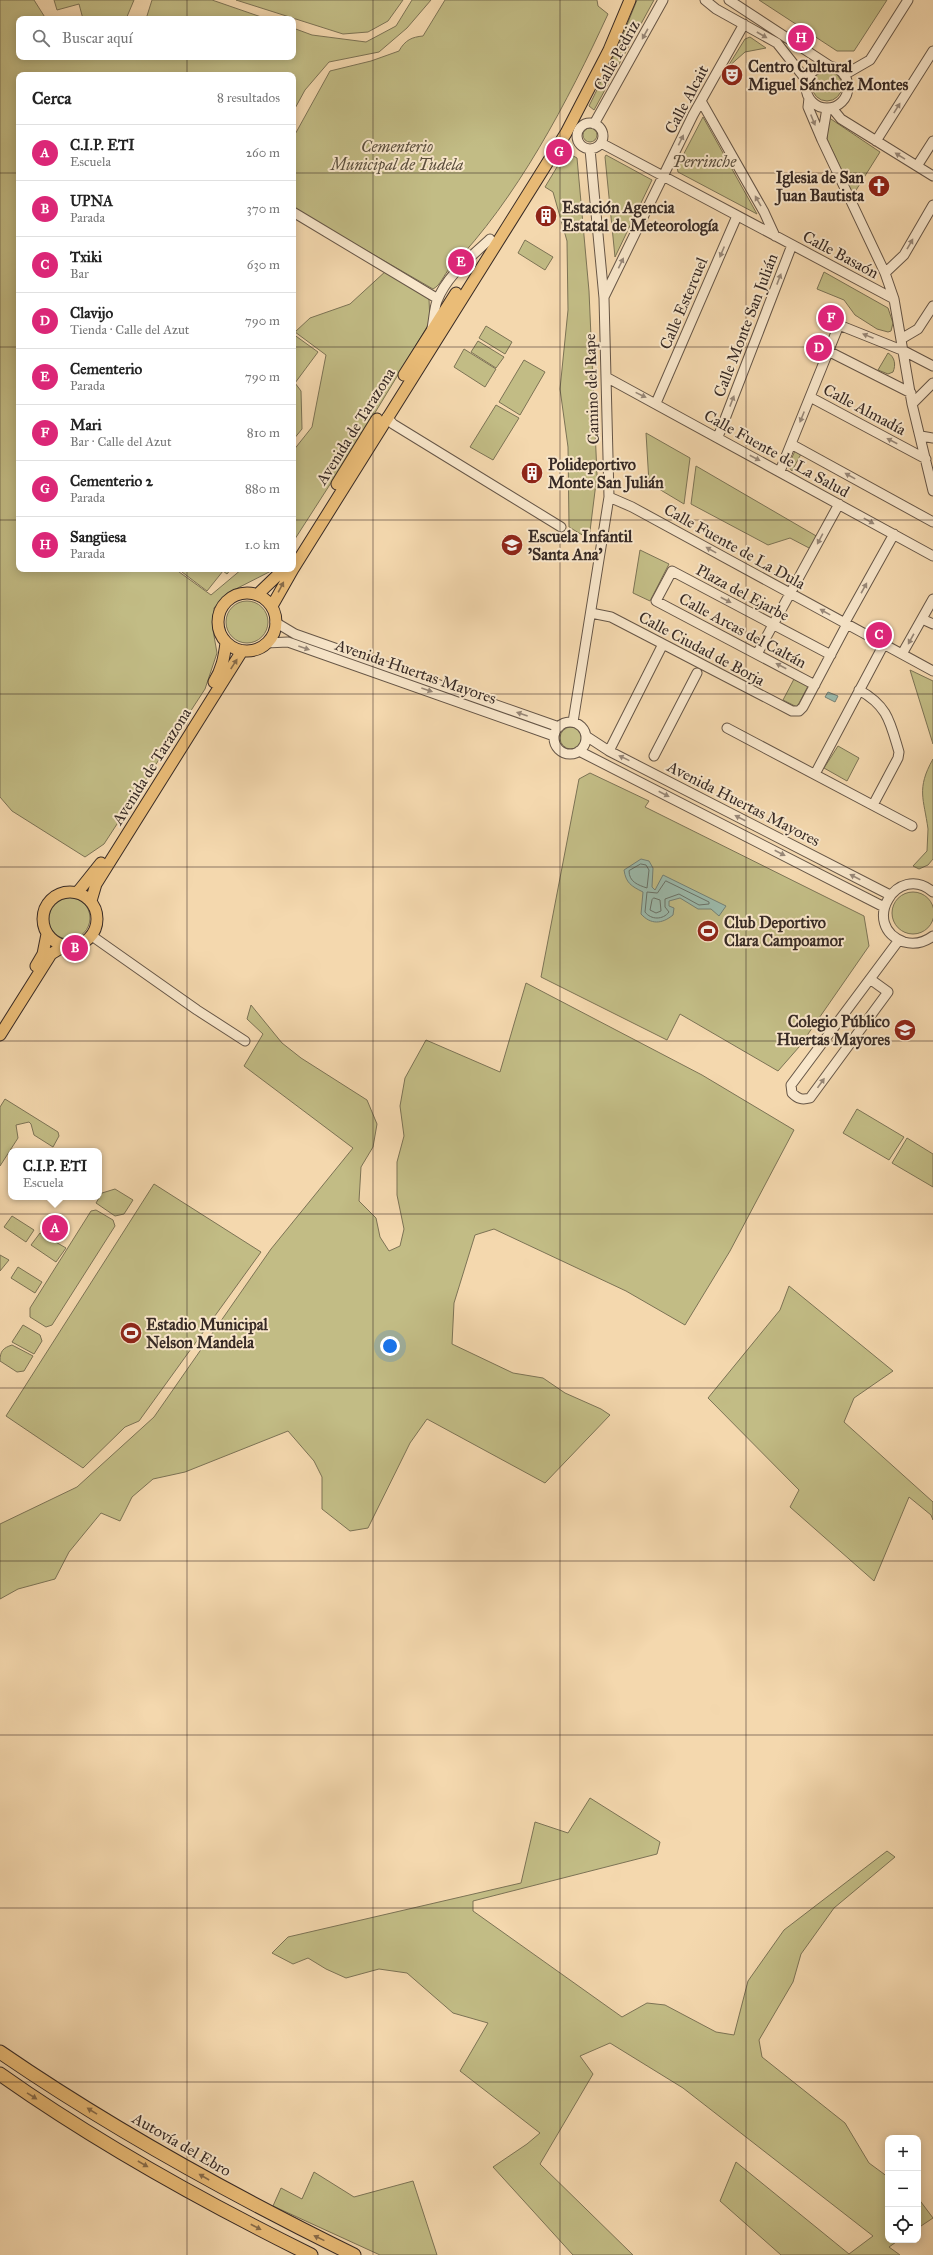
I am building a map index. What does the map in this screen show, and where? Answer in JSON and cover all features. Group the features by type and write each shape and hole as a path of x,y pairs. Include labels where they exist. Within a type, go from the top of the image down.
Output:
{"highway":[{"name":"Autovía del Ebro","path":"0,2052 163,2154 285,2221 354,2255"},
{"path":"0,2074 122,2151 197,2195 311,2255"}],"main road":[{"name":"Avenida de Tarazona","path":"296,551 431,332 551,145 577,101 604,48 623,0"},
{"name":"Avenida de Tarazona","path":"296,564 563,138 609,50 630,0"},
{"path":"257,595 281,572"},
{"name":"Avenida de Tarazona","path":"272,606 291,572"},
{"path":"245,593 257,595 266,599 272,606 276,613 274,630 266,643 259,648 242,651 226,643 219,630 219,622 220,612 226,603 235,596 245,593"},
{"name":"Avenida de Tarazona","path":"77,892 98,868 220,672 226,643"},
{"name":"Avenida de Tarazona","path":"91,901 96,884 242,651"},
{"path":"77,892 91,901 96,909 98,918 92,936 84,943 74,946 64,946 54,942 47,934 43,926 42,916 45,907 51,899 58,894 77,892"},
{"path":"0,1024 43,954 47,934"},
{"path":"0,1035 51,954 64,946"}],"street":[{"name":"Calle Pedriz","path":"592,123 663,0"},
{"path":"705,0 777,44 807,81"},
{"path":"729,0 830,66 838,69 844,75 848,88 847,94 838,105 830,108 817,106 809,98"},
{"path":"844,75 870,60 908,0"},
{"name":"Calle Alcait","path":"604,298 701,101 744,24"},
{"path":"876,141 933,51"},
{"path":"830,66 815,69 807,81 806,87 809,98 808,107 885,273 894,299 912,404 921,436 933,491"},
{"path":"701,101 764,212 775,236"},
{"path":"830,108 841,119 933,176"},
{"path":"822,140 830,108"},
{"path":"563,138 590,149 601,143 602,132 577,112"},
{"path":"579,144 577,132 582,125 592,123"},
{"path":"917,166 933,141"},
{"name":"Calle Basaón","path":"601,143 664,175 737,216 894,299"},
{"name":"Camino del Rape","path":"573,722 609,497 604,298 590,149"},
{"path":"885,273 904,255 933,205"},
{"path":"296,214 438,299"},
{"name":"Calle Estercuel","path":"656,403 737,216"},
{"name":"Avenida de Tarazona","path":"431,332 438,299 444,286 458,269 490,239"},
{"name":"Calle Monte San Julián","path":"718,437 792,245"},
{"path":"902,339 918,329 933,306"},
{"path":"780,471 839,326 842,325 904,351 933,366"},
{"path":"828,352 911,393"},
{"name":"Calle Fuente de La Salud","path":"606,377 656,403 933,556"},
{"path":"912,404 933,383"},
{"name":"Calle Almadía","path":"810,397 926,459"},
{"name":"Avenida de Tarazona","path":"387,417 393,424 561,527"},
{"path":"921,436 933,438"},
{"path":"791,444 933,522"},
{"name":"Calle Fuente de La Dula","path":"609,497 632,507 933,671"},
{"path":"757,654 839,504"},
{"path":"846,623 894,534"},
{"name":"Plaza del Ejarbe","path":"656,601 672,571 830,655"},
{"path":"902,654 933,599"},
{"name":"Calle Arcas del Caltán","path":"656,601 815,685"},
{"name":"Calle Ciudad de Borja","path":"591,613 611,617 792,711 799,711"},
{"path":"922,619 933,624"},
{"name":"Avenida Huertas Mayores","path":"275,622 292,632 559,726"},
{"name":"Calle Arcas del Caltán","path":"799,711 815,685 846,623"},
{"name":"Avenida Huertas Mayores","path":"266,643 288,642 554,736 557,747 560,750 570,754 579,751 884,907"},
{"path":"609,751 663,644"},
{"path":"815,774 884,644"},
{"path":"654,756 697,673"},
{"path":"860,690 875,699 882,706 899,752 898,758 873,805"},
{"path":"554,736 559,726 573,722"},
{"name":"Avenida Huertas Mayores","path":"573,722 582,727 586,736 609,751 890,895"},
{"path":"727,728 912,826"},
{"path":"579,751 585,745 586,736"},
{"path":"932,888 912,884 904,886 890,895 884,907 883,916 886,926 891,934 899,940 908,943 918,943 933,936"},
{"path":"92,936 197,1010 245,1041"},
{"path":"870,979 888,992 810,1098 803,1100 796,1098 792,1093 791,1085 899,940"}],"green space":[{"path":"0,0 34,0 44,16 16,16 16,60 296,60 296,29 312,35 366,42 396,26 412,0 431,0 407,28 379,52 329,62 305,90 296,106 296,72 16,72 16,572 179,572 211,595 238,572 269,572 226,594 214,608 213,630 217,653 205,689 104,844 85,857 12,811 0,797"},
{"path":"54,0 134,0 127,16 82,16 79,4 57,10"},
{"path":"152,0 212,0 258,16 147,16"},
{"path":"236,0 403,0 388,21 368,32 343,34 296,19 296,16 286,16"},
{"name":"Cementerio Municipal de Tudela","path":"445,0 597,0 598,6 608,14 576,81 539,148 519,180 474,241 448,270 438,285 433,289 296,210 296,133 330,71 371,61 399,51 409,40 415,37 423,36"},
{"path":"637,0 654,0 594,110 589,106 618,47"},
{"path":"759,0 887,0 854,51 837,51"},
{"path":"750,37 766,48 745,52 727,68 745,39"},
{"path":"827,71 838,75 842,86 838,97 827,101 816,97 812,86 816,75"},
{"name":"Perrinche","path":"703,117 757,214 678,172 677,167"},
{"path":"828,117 880,152 853,195 827,139"},
{"path":"590,128 595,130 597,135 595,140 590,142 585,140 583,135 585,130"},
{"path":"566,152 577,158 589,291 597,475 589,539 569,527 568,447 560,389 568,310 567,241 553,192 545,187"},
{"path":"606,155 652,180 615,257 605,157"},
{"path":"525,240 553,257 545,270 518,253"},
{"path":"387,270 429,299 430,322 356,444 296,537 296,447 312,427 326,355 296,333 296,331 310,318 350,304"},
{"path":"824,272 888,308 893,323 891,331 888,332 877,329 855,315 844,300 817,289"},
{"path":"486,326 512,342 505,354 479,338"},
{"path":"296,336 318,352 296,382"},
{"path":"478,341 504,357 496,368 471,352"},
{"path":"464,349 496,369 485,387 454,367"},
{"path":"888,353 892,357 895,364 893,372 888,374 878,370"},
{"path":"524,360 545,372 520,415 499,402"},
{"path":"296,384 301,391 302,429 296,436"},
{"path":"496,405 519,418 493,460 470,447"},
{"path":"646,433 690,458 684,504 649,483"},
{"path":"795,451 801,454 792,471 788,466"},
{"path":"696,466 818,537 811,549 790,538 768,545 691,504"},
{"path":"640,550 669,564 650,601 633,593"},
{"path":"182,572 222,572 207,591"},
{"path":"243,601 251,601 259,604 265,610 268,622 265,634 259,640 251,643 243,643 235,640 229,634 226,626 226,618 229,610 235,604"},
{"path":"910,670 933,681 933,744"},
{"path":"794,679 808,686 797,707 783,700"},
{"path":"571,727 579,730 582,738 579,746 571,749 563,746 560,738 563,730"},
{"path":"838,746 859,758 847,781 824,768"},
{"path":"933,759 933,859 928,865 919,869 913,866 927,851 928,834 923,802 924,778"},
{"name":"Club Deportivo Clara Campoamor","path":"590,773 649,801 645,807 864,916 869,946 799,1047 778,1071 680,1014 667,1040 541,977 579,779"},
{"path":"913,892 928,898 934,913 928,928 913,934 898,928 892,913 898,898"},
{"path":"65,897 73,897 81,900 87,906 90,918 87,930 81,936 73,939 65,939 57,936 51,930 48,922 48,914 51,906 57,900"},
{"path":"526,983 702,1075 794,1130 730,1251 685,1325 626,1291 494,1229 475,1235 454,1303 452,1344 513,1373 543,1378 565,1393 601,1409 610,1415 545,1483 427,1419 410,1443 368,1528 350,1531 322,1509 322,1477 314,1461 288,1431 185,1472 153,1479 132,1497 120,1521 101,1513 69,1552 55,1579 18,1589 0,1599 0,1524 77,1487 154,1417 271,1249 353,1148 244,1066 263,1034 247,1019 251,1005 282,1043 301,1058 367,1100 377,1124 373,1147 361,1167 359,1201 376,1218 380,1237 389,1251 400,1246 404,1229 397,1195 397,1162 404,1136 400,1106 405,1078 426,1040 500,1072"},
{"path":"5,1099 58,1132 59,1136 53,1147 34,1135 29,1122 16,1125 18,1138 12,1148 8,1148 8,1154 0,1166 0,1107"},
{"path":"857,1109 904,1137 889,1160 843,1133"},
{"path":"907,1138 933,1154 933,1187 892,1163"},
{"name":"Estadio Municipal Nelson Mandela","path":"154,1184 261,1252 139,1421 125,1427 83,1468 6,1416"},
{"path":"115,1189 133,1200 124,1214 115,1216 96,1203 98,1200 102,1200 102,1193"},
{"path":"96,1210 113,1220 115,1226 52,1325 46,1327 30,1317 30,1308 91,1211"},
{"path":"12,1216 34,1230 26,1242 4,1227"},
{"path":"40,1233 66,1248 56,1262 31,1245"},
{"path":"0,1255 9,1260 0,1271"},
{"path":"18,1267 42,1282 35,1293 11,1278"},
{"path":"789,1286 893,1371 854,1398 844,1422 933,1502 933,1520 931,1515 909,1497 874,1581 790,1507 799,1490 708,1398 780,1310"},
{"path":"23,1325 40,1335 42,1341 34,1354 12,1342"},
{"path":"12,1345 33,1356 24,1371 17,1372 0,1361 3,1350"},
{"path":"590,1798 660,1842 657,1854 473,1901 473,1911 622,2017 647,2003 665,2005 716,2032 734,2035 748,1981 784,1930 887,1851 895,1857 834,1908 801,1954 793,1982 759,2040 762,2057 845,2123 869,2163 885,2175 885,2243 895,2243 889,2247 900,2255 781,2255 720,2201 736,2162 849,2254 873,2236 683,2088 610,2043 580,2056 593,2074 540,2164 633,2255 573,2255 493,2167 527,2144 540,2133 460,2071 488,2023 453,2013 407,1973 379,1969 346,1978 326,1969 308,1958 293,1964 272,1953 288,1937 521,1883 535,1822 568,1833"},
{"path":"314,2172 354,2197 413,2181 437,2255 380,2255 273,2206 281,2188 302,2199"},
{"path":"921,2202 933,2218 921,2226"}],"water":[{"path":"828,692 838,696 835,702 825,697"},
{"path":"641,859 649,861 653,868 652,887 655,890 663,875 726,906 719,916 711,909 698,909 680,898 669,901 669,906 674,908 673,915 669,918 661,922 653,922 645,918 641,914 643,892 630,884 626,878 624,870"}],"place":[{"name":"Sangüesa","path":"801,38"},
{"name":"Centro Cultural Miguel Sánchez Montes","path":"732,75"},
{"name":"Cementerio 2","path":"559,152"},
{"name":"Iglesia de San Juan Bautista","path":"879,186"},
{"name":"Estación Agencia Estatal de Meteorología","path":"546,216"},
{"name":"Cementerio","path":"461,262"},
{"name":"Mari","path":"831,318"},
{"name":"Clavijo","path":"819,348"},
{"name":"Polideportivo Monte San Julián","path":"532,473"},
{"name":"Escuela Infantil 'Santa Ana'","path":"512,545"},
{"name":"Txiki","path":"879,635"},
{"name":"Club Deportivo Clara Campoamor","path":"708,931"},
{"name":"UPNA","path":"75,948"},
{"name":"Colegio Público Huertas Mayores","path":"905,1030"},
{"name":"C.I.P. ETI","path":"55,1228"},
{"name":"Estadio Municipal Nelson Mandela","path":"131,1333"}]}
